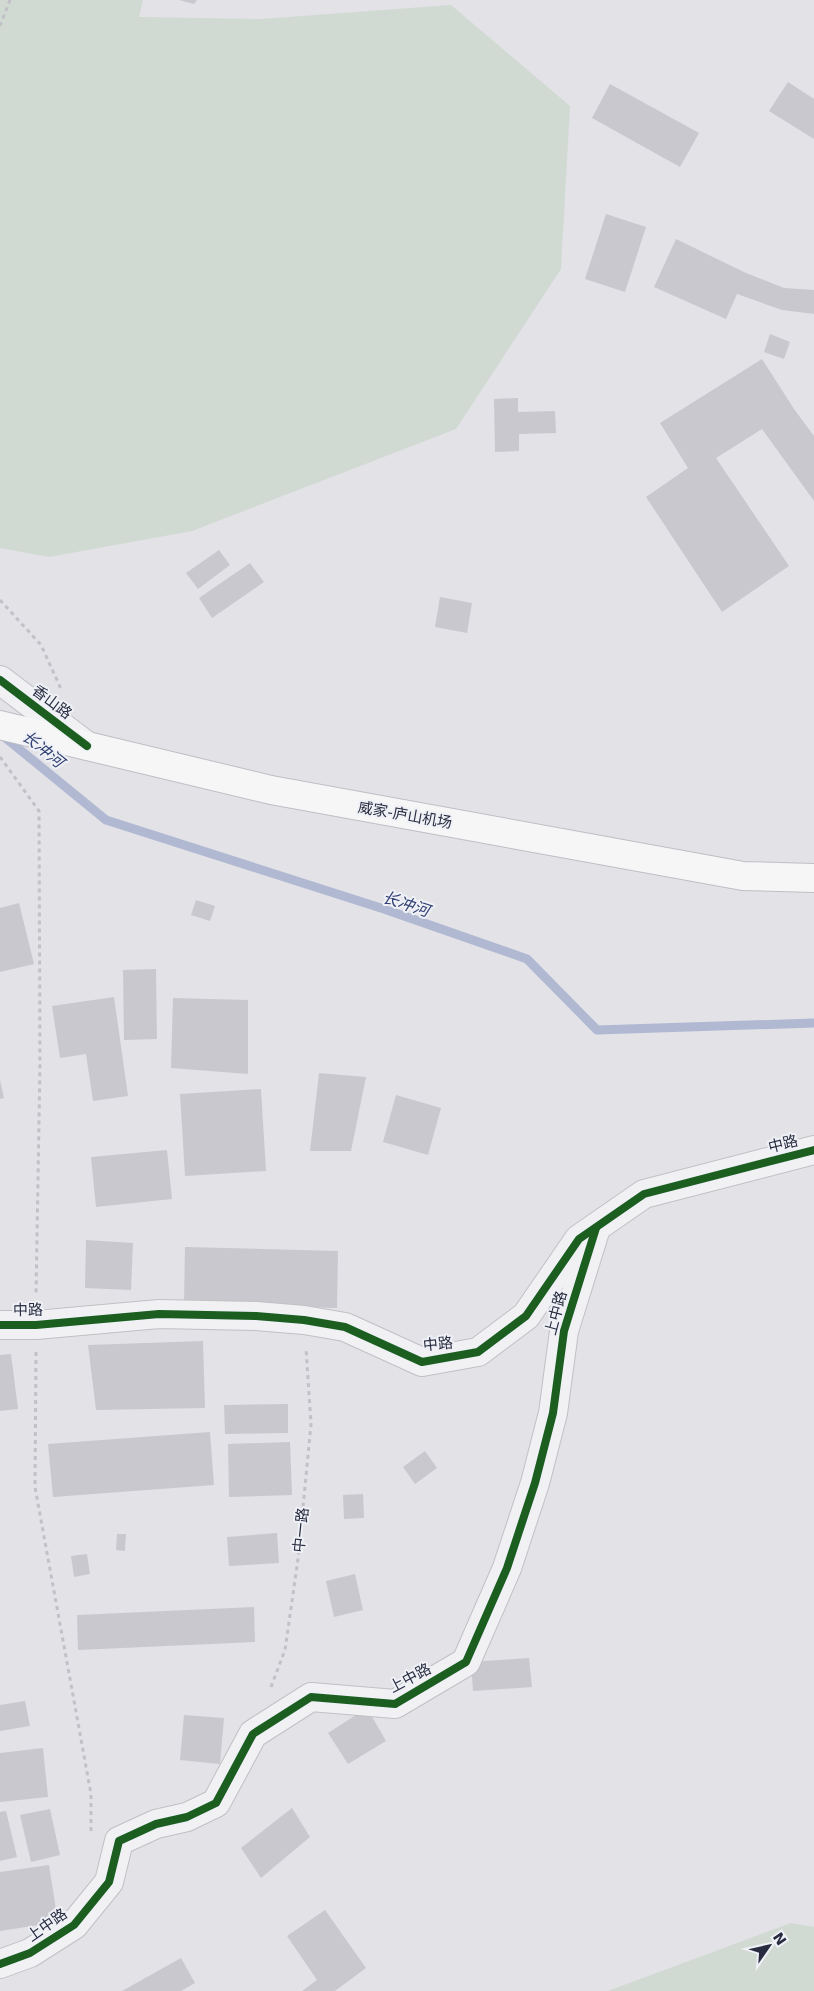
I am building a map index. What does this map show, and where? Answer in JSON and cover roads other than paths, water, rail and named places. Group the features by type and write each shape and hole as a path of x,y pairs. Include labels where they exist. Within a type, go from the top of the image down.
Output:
{"main road":[{"name":"威家-庐山机场","path":"0,725 271,790 743,876 814,878"}],"street":[{"name":"香山路","path":"0,680 87,746"},
{"name":"中路","path":"0,1325 36,1325 159,1314 256,1316 304,1320 345,1327 422,1362 478,1352 526,1316 579,1239 644,1194 814,1150"},
{"name":"上中路","path":"0,1964 30,1953 74,1925 109,1882 120,1841 156,1824 187,1817 216,1803 253,1734 311,1697 395,1704 466,1662 507,1568 535,1483 553,1413 564,1331 596,1228"}],"waterway":[{"name":"长冲河","path":"2,735 106,820 384,909 527,959 597,1030 814,1023"}]}
